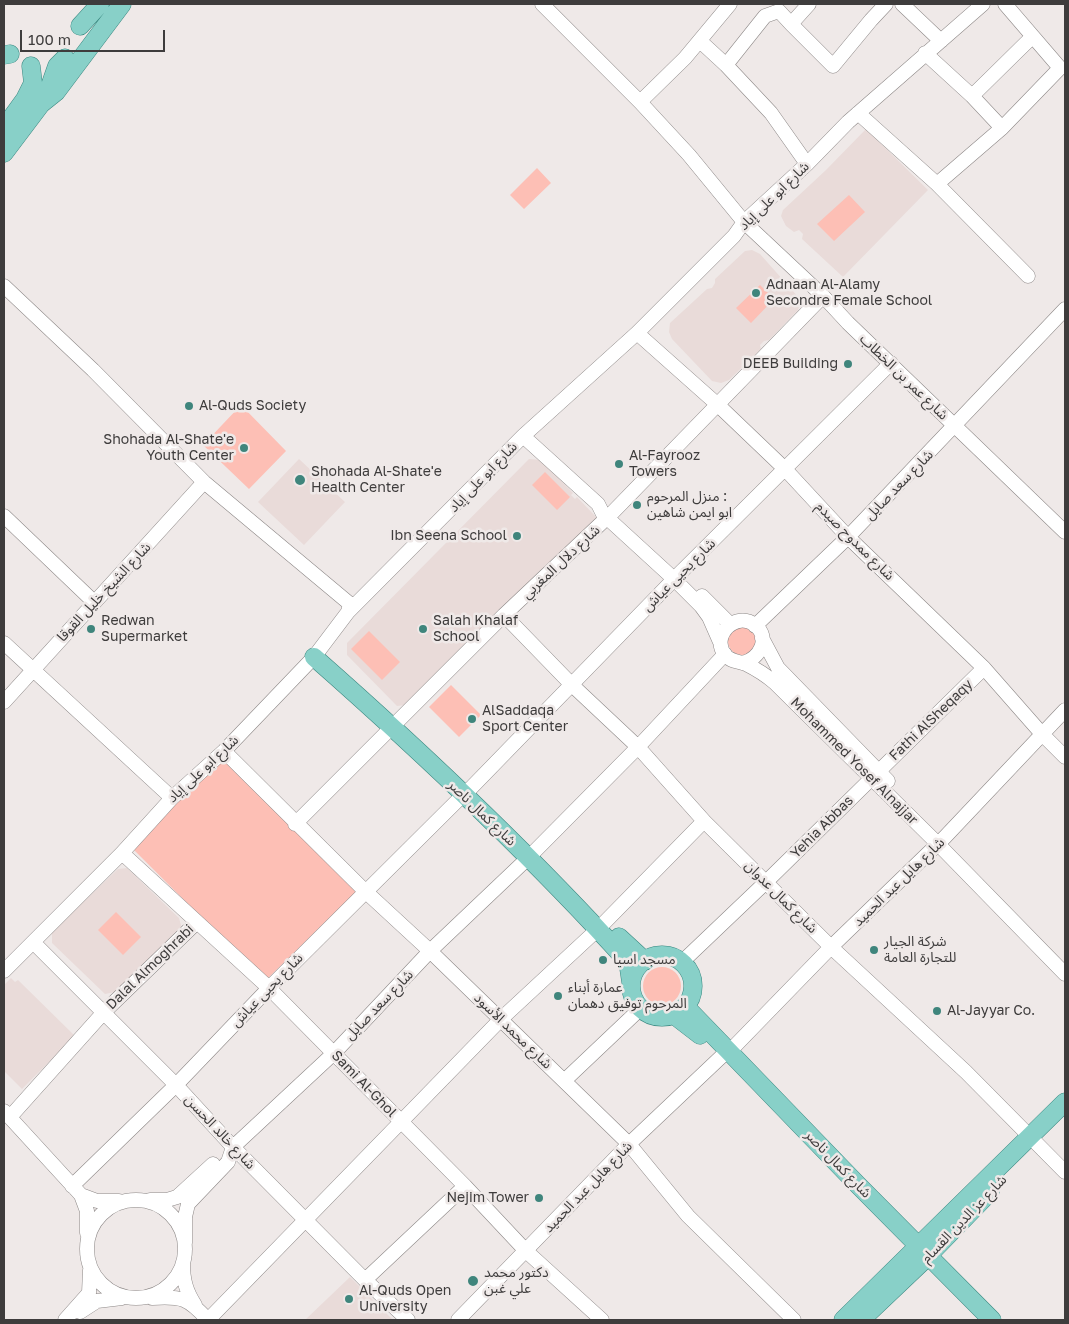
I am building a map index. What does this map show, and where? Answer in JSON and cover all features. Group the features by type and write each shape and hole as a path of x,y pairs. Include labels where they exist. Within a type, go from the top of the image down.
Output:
{"main road":[{"path":"80,26 100,4"},
{"path":"41,104 56,92 122,4"},
{"path":"4,154 41,104 57,66 65,58"},
{"path":"4,128 25,99 33,83 31,66"},
{"name":"شارع كمال ناصر","path":"317,654 396,722 601,926 628,962 632,982"},
{"path":"601,926 644,961"},
{"path":"655,956 666,956 682,962 689,970 694,986 692,997 680,1011 665,1017 656,1017 640,1009 632,995 632,982 636,970 644,961 655,956"},
{"name":"شارع كمال ناصر","path":"680,1011 726,1054 920,1255 978,1320"},
{"path":"1033,1140 1065,1102"},
{"name":"شارع عز الدين القسام","path":"861,1320 920,1255 1033,1140 1065,1115"},
{"name":"شارع كمال ناصر","path":"920,1255 992,1320"},
{"name":"شارع عز الدين القسام","path":"843,1320 920,1255"}],"street":[{"name":"شارع عمر بن الخطاب","path":"542,4 640,102 689,155 744,222 823,296 848,323 1065,532"},
{"path":"640,102 700,41 730,4"},
{"path":"791,24 809,4"},
{"path":"726,65 765,16 779,11 833,66 886,4"},
{"path":"902,4 942,41"},
{"name":"شارع ابو على إياد","path":"4,972 122,853 172,798 224,751 317,654 348,612 523,436 637,333 734,236 744,222 807,164 858,113 983,4"},
{"path":"938,184 1002,128 1060,68 1005,4"},
{"path":"972,96 1032,36"},
{"path":"700,41 726,65 770,113 807,164"},
{"path":"925,53 972,96 1002,128"},
{"path":"858,113 938,184 1028,276"},
{"path":"4,286 93,370 204,482 350,604 348,612"},
{"name":"شارع دلال المغربي","path":"295,824 504,615 611,515 823,296"},
{"name":"شارع سعد صايل","path":"759,632 1065,309"},
{"name":"شارع ممدوح صيدم","path":"637,333 718,405 785,469 848,537 984,668 1042,734 1065,757"},
{"name":"شارع يحيى عياش","path":"77,1190 269,988 467,792 677,576 891,363"},
{"path":"523,436 598,504 603,514 611,515 730,624"},
{"name":"شارع الشيخ خليل القوقا","path":"4,702 204,482"},
{"path":"4,516 94,602"},
{"path":"677,576 705,612 722,648 730,659 743,663 756,657 762,645 759,632 743,621 730,624 725,629 722,648"},
{"name":"شارع كمال عدوان","path":"504,615 638,747 704,821 831,947 966,1072 1065,1172"},
{"name":"Mohammed Yosef Alnajjar","path":"759,632 778,668 875,775"},
{"path":"4,643 172,798"},
{"name":"شارع سعد صايل","path":"77,1190 97,1201 167,1200 177,1197 221,1156 232,1150 334,1053 430,951 530,856 638,747 722,648"},
{"name":"Mohammed Yosef Alnajjar","path":"743,663 770,679 875,775 1065,962"},
{"name":"Fathi AlSheqaqy","path":"875,775 984,668"},
{"name":"شارع هايل عبد الحميد","path":"458,1320 629,1144 726,1054 831,947 942,841 1065,710"},
{"name":"شارع محمد الأسود","path":"224,751 364,892 430,951 629,1144 688,1216 794,1320"},
{"name":"Yehia Abbas","path":"682,962 875,775"},
{"path":"68,1318 97,1301 126,1298 180,1298 198,1310 208,1320 501,1019 601,926 704,821"},
{"name":"Mohammed Yosef Alnajjar","path":"942,841 1065,974"},
{"name":"Sami Al-Ghol","path":"122,853 269,988 465,1186 526,1251 599,1319"},
{"name":"Dalal Almoghrabi","path":"7,1113 104,1012 197,922"},
{"name":"شارع خالد الحسن","path":"33,942 176,1085 232,1150 305,1219 364,1280 408,1320"},
{"path":"564,1081 640,1009"},
{"path":"7,1113 77,1190 87,1211 86,1243 91,1278 89,1293 68,1318"},
{"name":"شارع سعد صايل","path":"185,1243 184,1217 188,1204 228,1162 232,1150"},
{"path":"364,1280 465,1186"},
{"path":"86,1243 91,1227 99,1215 111,1206 136,1200 154,1204 171,1214 180,1227 185,1243 184,1280 186,1290 198,1310"},
{"path":"145,1298 157,1294 169,1286 178,1275 184,1262"},
{"path":"89,1266 93,1275 103,1286 114,1294 126,1298"}],"shaded area":[{"path":"866,129 928,190 843,277 802,239 803,234 799,230 794,232 786,226 781,216 783,210"},
{"path":"537,168 551,183 524,209 510,195"},
{"path":"849,195 865,212 834,241 817,224"},
{"path":"752,250 760,254 800,299 800,304 798,310 769,340 764,341 760,345 761,349 729,380 721,383 712,381 672,339 669,332 670,323 707,289 712,288 715,279 745,251"},
{"path":"760,285 774,299 751,323 736,308"},
{"name":"Shohada Al-Shate'e Youth Center","path":"241,405 286,451 249,489 203,445"},
{"name":"Shohada Al-Shate'e Health Center","path":"299,459 345,502 304,545 258,502"},
{"path":"529,459 541,460 573,493 571,495 575,499 577,497 597,518 406,705 397,706 347,655 347,643"},
{"path":"545,472 570,497 557,510 532,485"},
{"path":"742,627 752,631 756,641 752,651 742,655 732,651 728,641 732,631"},
{"path":"369,631 400,662 382,680 351,649"},
{"path":"451,685 481,715 459,737 429,707"},
{"path":"225,759 357,891 265,981 133,849 177,803"},
{"path":"127,868 179,918 182,929 115,992 105,994 52,943 52,932 118,869"},
{"path":"116,912 141,937 123,955 98,930"},
{"path":"662,967 669,968 675,973 680,979 680,993 675,999 669,1004 662,1005 655,1004 649,999 644,993 643,986 644,979 649,973 655,968"},
{"path":"11,978 15,982 18,980 75,1036 22,1089 4,1071 4,985"},
{"name":"Al-Quds Open University","path":"350,1277 393,1320 305,1320"}],"place":[{"name":"Adnaan Al-Alamy Secondre Female School","path":"756,293"},
{"name":"DEEB Building","path":"848,364"},
{"name":"Al-Quds Society","path":"189,406"},
{"name":"Shohada Al-Shate'e Youth Center","path":"244,448"},
{"name":"Al-Fayrooz Towers","path":"619,464"},
{"name":"Shohada Al-Shate'e Health Center","path":"300,480"},
{"name":"منزل المرحوم : ابو ايمن شاهين","path":"637,505"},
{"name":"Ibn Seena School","path":"517,536"},
{"name":"Redwan Supermarket","path":"91,629"},
{"name":"Salah Khalaf School","path":"423,629"},
{"name":"AlSaddaqa Sport Center","path":"472,719"},
{"name":"شركة الجيار للتجارة العامة","path":"874,950"},
{"name":"مسجد اسيا","path":"603,960"},
{"name":"عمارة أبناء المرحوم توفيق دهمان","path":"558,996"},
{"name":"Al-Jayyar Co.","path":"937,1011"},
{"name":"Nejim Tower","path":"539,1198"},
{"name":"دكتور محمد علي غبن","path":"473,1281"},
{"name":"Al-Quds Open University","path":"349,1299"}]}
